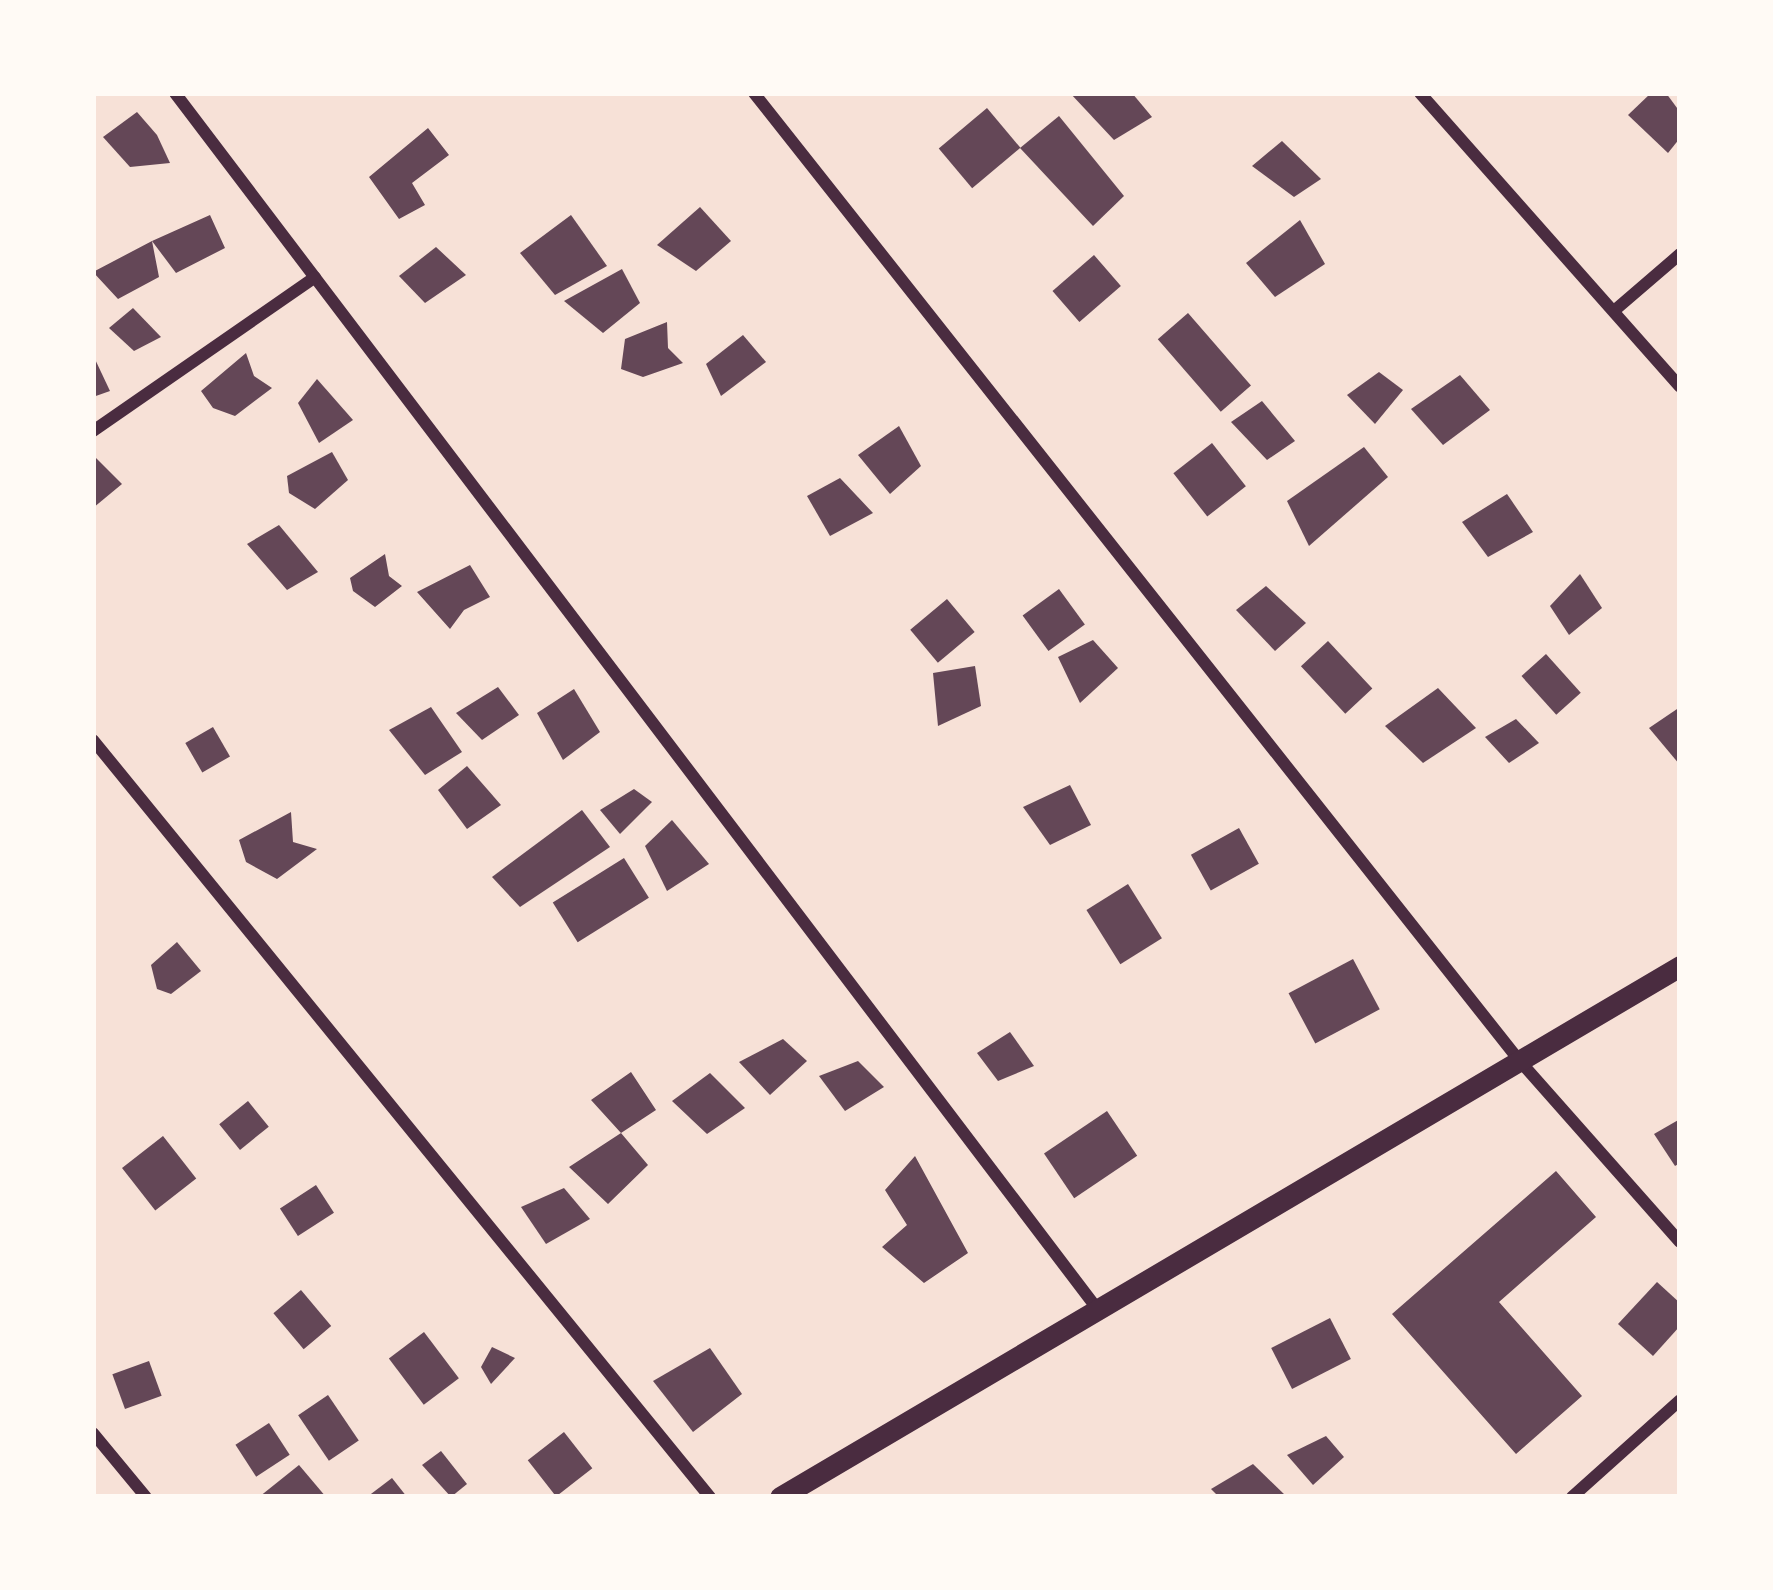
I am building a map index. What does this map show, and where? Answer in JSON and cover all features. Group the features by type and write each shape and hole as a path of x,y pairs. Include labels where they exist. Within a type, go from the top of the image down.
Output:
{"street":[{"path":"175,93 1101,1313"},
{"path":"754,93 1518,1060 1680,1242"},
{"path":"1420,93 1680,387"},
{"path":"1615,310 1680,254"},
{"path":"93,431 315,278"},
{"path":"93,740 710,1497"},
{"path":"780,1497 1101,1313 1680,966"},
{"path":"1572,1497 1680,1400"},
{"path":"93,1433 146,1497"}],"building":[{"path":"1070,93 1132,93 1152,117 1114,140"},
{"path":"1651,93 1666,93 1680,112 1680,138 1668,153 1628,115"},
{"path":"987,108 1020,148 972,188 939,148"},
{"path":"137,112 157,135 170,163 130,167 103,137"},
{"path":"1059,116 1124,196 1093,226 1020,148"},
{"path":"428,128 449,155 412,183 425,205 399,219 369,177"},
{"path":"1282,141 1321,179 1294,197 1252,166"},
{"path":"700,207 731,241 696,271 657,245"},
{"path":"210,215 225,248 176,273 152,241"},
{"path":"571,215 607,266 555,295 520,253"},
{"path":"1300,220 1325,264 1275,297 1246,263"},
{"path":"152,241 159,277 118,299 93,272"},
{"path":"436,247 466,275 425,303 399,276"},
{"path":"1094,255 1121,286 1079,322 1052,291"},
{"path":"622,269 640,303 603,333 564,301"},
{"path":"133,308 161,337 134,351 109,328"},
{"path":"1188,313 1251,385 1221,412 1158,339"},
{"path":"667,322 668,348 683,363 643,377 621,369 625,339"},
{"path":"743,335 766,362 721,396 706,364"},
{"path":"246,353 254,376 272,388 235,416 213,408 201,391"},
{"path":"93,355 110,391 93,397"},
{"path":"1379,372 1403,390 1375,424 1347,395"},
{"path":"1460,375 1490,410 1443,445 1411,409"},
{"path":"317,379 353,420 319,443 298,403"},
{"path":"1262,401 1295,441 1267,460 1231,422"},
{"path":"899,426 921,466 890,494 858,455"},
{"path":"1212,443 1246,486 1207,517 1173,473"},
{"path":"1364,447 1388,477 1309,546 1287,501"},
{"path":"332,452 348,480 315,509 289,493 287,476"},
{"path":"93,455 122,484 93,508"},
{"path":"840,478 873,513 830,536 807,496"},
{"path":"1507,494 1533,532 1488,557 1462,522"},
{"path":"279,525 318,572 287,590 247,544"},
{"path":"385,554 389,576 402,586 375,607 353,591 350,578"},
{"path":"470,565 490,597 464,610 450,629 417,592"},
{"path":"1580,574 1602,608 1569,635 1550,606"},
{"path":"1266,586 1306,623 1275,651 1236,610"},
{"path":"1059,589 1085,625 1048,651 1023,615"},
{"path":"947,599 975,632 938,663 910,630"},
{"path":"1093,640 1118,668 1080,703 1058,657"},
{"path":"1328,641 1372,689 1345,714 1301,666"},
{"path":"1546,654 1581,693 1556,715 1521,676"},
{"path":"975,666 981,706 938,726 933,673"},
{"path":"498,687 519,715 482,740 456,713"},
{"path":"1438,688 1476,728 1423,763 1385,726"},
{"path":"574,689 600,732 563,760 537,713"},
{"path":"431,707 462,752 425,775 389,730"},
{"path":"1680,707 1680,765 1649,728"},
{"path":"1516,719 1539,743 1509,763 1485,737"},
{"path":"213,727 230,756 202,772 185,743"},
{"path":"467,766 501,805 467,829 438,790"},
{"path":"1070,785 1091,825 1050,845 1023,807"},
{"path":"634,789 652,802 620,834 600,810"},
{"path":"582,810 610,847 520,907 492,877"},
{"path":"291,812 293,842 317,849 277,879 246,862 239,840"},
{"path":"672,820 709,864 667,891 645,846"},
{"path":"1239,828 1259,864 1211,891 1191,855"},
{"path":"624,858 649,898 578,942 553,903"},
{"path":"1128,884 1162,938 1120,964 1086,910"},
{"path":"177,942 201,971 171,994 157,989 151,965"},
{"path":"1353,959 1380,1009 1315,1044 1289,993"},
{"path":"1010,1032 1034,1066 998,1081 977,1053"},
{"path":"783,1039 807,1061 770,1095 739,1062"},
{"path":"858,1061 884,1087 845,1111 819,1076"},
{"path":"631,1072 656,1110 621,1133 591,1100"},
{"path":"710,1073 745,1108 707,1134 672,1101"},
{"path":"248,1101 269,1127 240,1150 219,1124"},
{"path":"1107,1111 1137,1156 1074,1198 1044,1153"},
{"path":"1680,1119 1680,1163 1675,1166 1654,1134"},
{"path":"621,1133 648,1165 608,1204 569,1167"},
{"path":"163,1136 196,1179 155,1211 122,1168"},
{"path":"915,1156 968,1253 924,1283 882,1247 907,1225 885,1190"},
{"path":"1556,1171 1596,1217 1499,1302 1582,1396 1516,1454 1392,1314"},
{"path":"316,1185 334,1213 298,1236 280,1208"},
{"path":"564,1188 590,1219 546,1244 521,1207"},
{"path":"1657,1282 1680,1303 1680,1326 1653,1356 1618,1324"},
{"path":"301,1290 331,1326 304,1349 273,1313"},
{"path":"1330,1318 1351,1359 1292,1389 1271,1348"},
{"path":"424,1332 459,1378 424,1405 389,1358"},
{"path":"492,1347 515,1358 491,1384 481,1367"},
{"path":"710,1348 742,1394 693,1432 653,1381"},
{"path":"149,1361 162,1396 125,1409 112,1374"},
{"path":"328,1395 359,1441 329,1461 298,1415"},
{"path":"269,1423 290,1455 256,1477 235,1445"},
{"path":"564,1432 592,1468 556,1497 528,1460"},
{"path":"1326,1436 1344,1457 1313,1485 1287,1455"},
{"path":"441,1451 467,1484 451,1497 422,1465"},
{"path":"1253,1464 1287,1497 1219,1497 1211,1489"},
{"path":"299,1465 326,1497 259,1497"},
{"path":"392,1478 407,1497 367,1497"}]}
